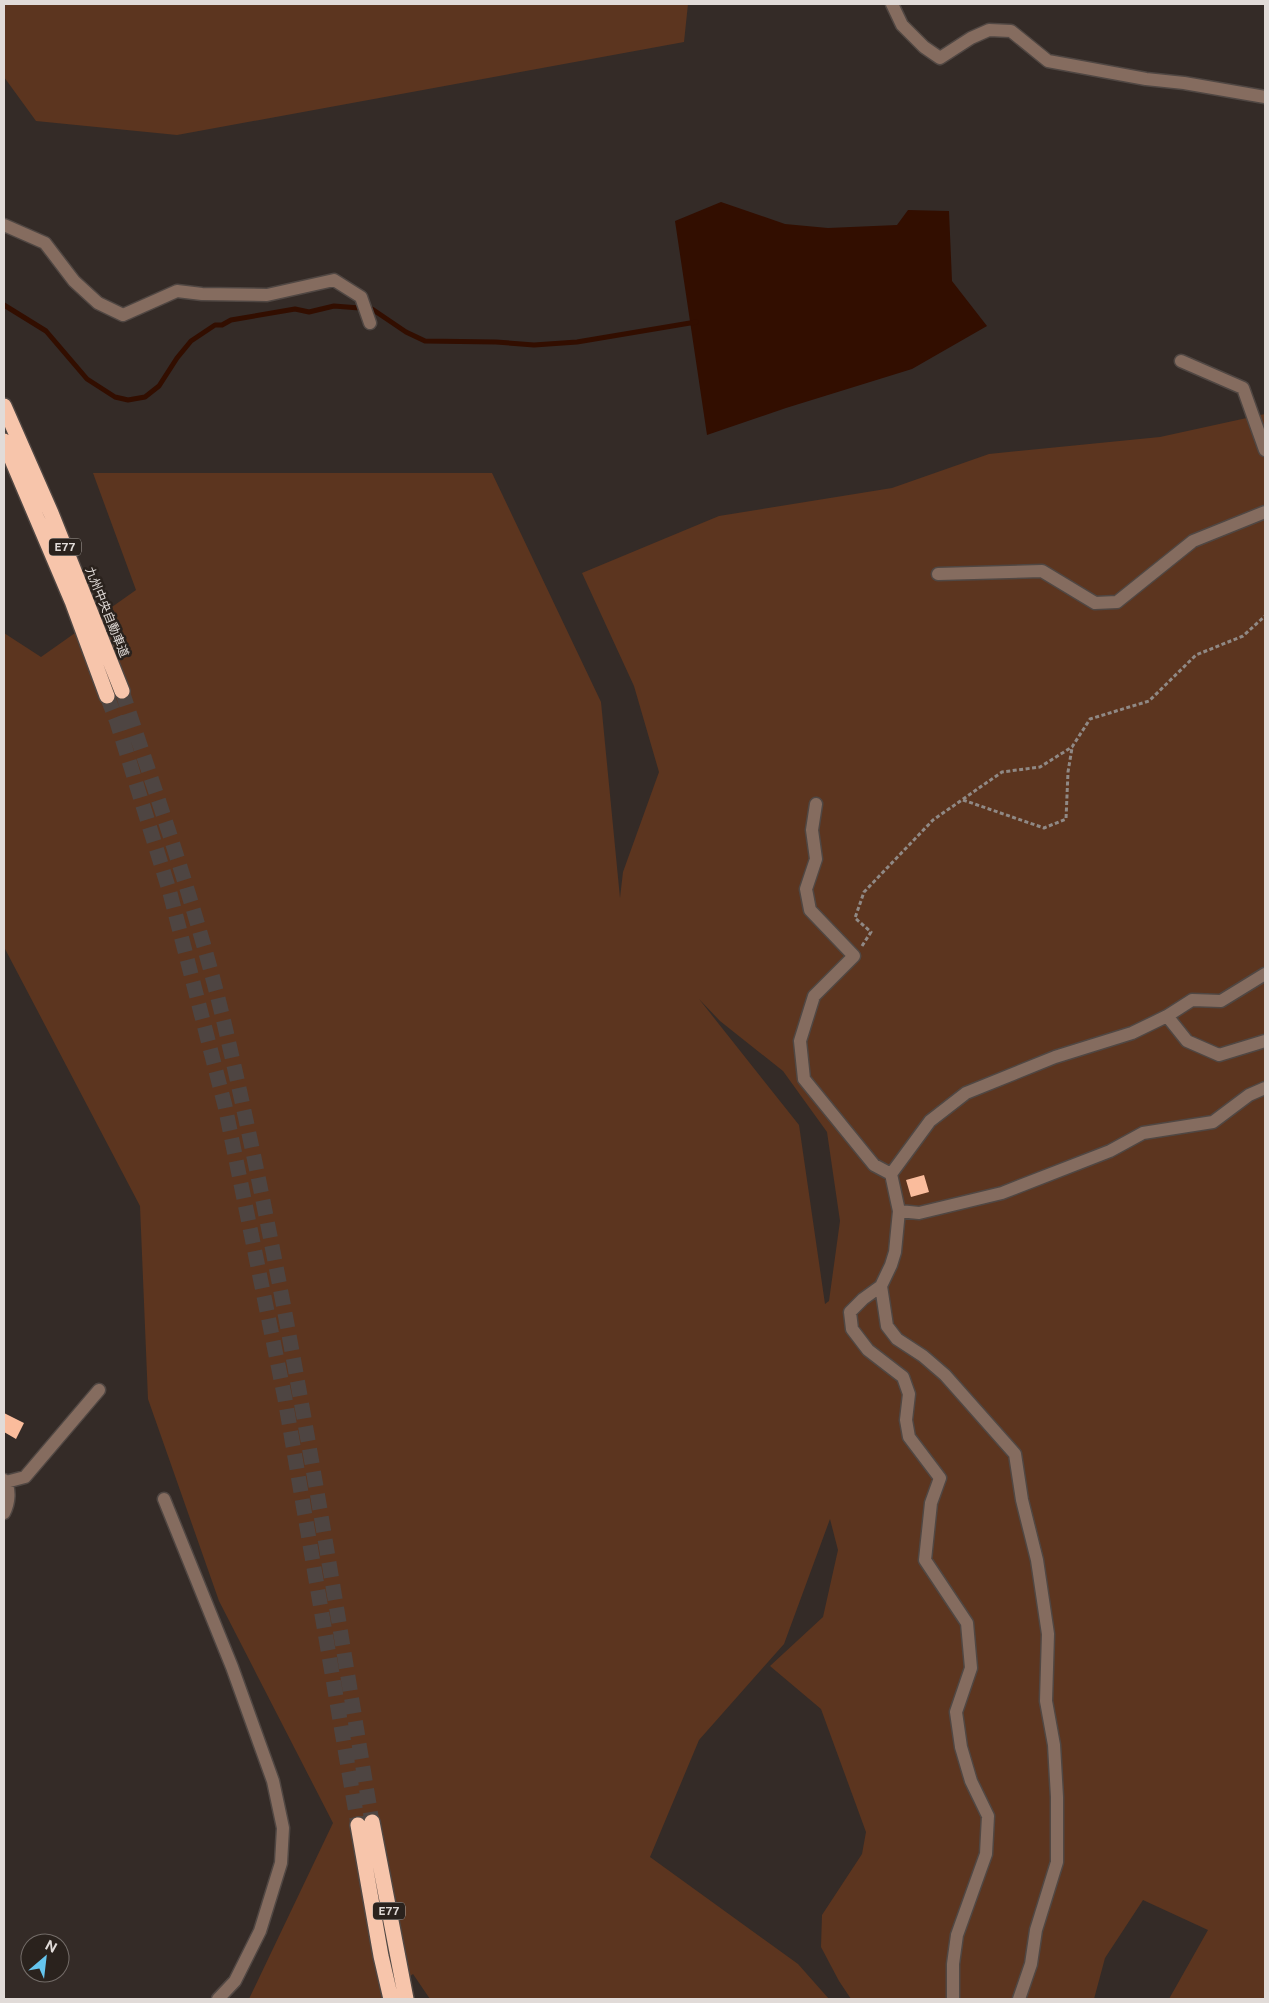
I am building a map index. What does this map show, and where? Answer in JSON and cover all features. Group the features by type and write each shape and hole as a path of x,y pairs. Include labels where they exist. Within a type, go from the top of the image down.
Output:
{"highway":[{"name":"九州中央自動車道","path":"4,406 51,513 115,693 72,601 4,441"},
{"name":"E77","path":"391,1999 381,1956 365,1824 406,1999"}],"street":[{"path":"892,4 902,25 924,47 940,58 971,38 989,30 1011,31 1048,61 1146,79 1184,83 1265,97"},
{"path":"4,225 45,243 74,281 98,303 123,315 177,291 202,294 268,295 334,280 362,297 370,323"},
{"path":"1181,361 1243,388 1265,450"},
{"path":"938,574 1042,571 1095,603 1117,602 1193,541 1265,512"},
{"path":"816,804 812,830 816,859 806,889 810,910 854,956 814,996 800,1041 804,1079 874,1165 891,1174"},
{"path":"953,1999 952,1964 957,1935 986,1854 988,1816 971,1781 961,1747 956,1712 971,1668 967,1624 925,1560 931,1504 940,1478 909,1437 906,1420 909,1394 903,1377 868,1350 852,1329 850,1312 863,1299 881,1286 895,1252 899,1211 891,1174 930,1121 966,1093 1055,1056 1132,1033 1168,1016 1192,1000 1221,1001 1265,974"},
{"path":"1168,1016 1187,1041 1219,1055 1265,1041"},
{"path":"899,1211 919,1213 1002,1193 1110,1151 1143,1133 1214,1122 1249,1095 1265,1088"},
{"path":"881,1286 886,1326 897,1339 923,1356 945,1374 1016,1454 1022,1500 1038,1560 1048,1634 1046,1701 1054,1745 1057,1798 1057,1862 1036,1930 1031,1964 1018,1998"},
{"path":"4,1513 9,1503 5,1481 25,1477 99,1390"},
{"path":"164,1499 232,1667 272,1781 283,1828 280,1863 260,1931 235,1982 218,1999"}],"path":[{"path":"962,800 1044,828 1066,819 1068,772 1072,747 1090,719 1149,701 1196,655 1242,636 1265,616"},
{"path":"854,956 871,932 855,918 864,892 933,820 1002,772 1040,767 1072,747"}],"shaded area":[{"path":"4,4 688,4 684,42 177,135 36,121 4,77"},
{"path":"721,202 785,224 828,228 897,225 908,210 949,211 952,281 987,326 912,369 707,435 675,221"},
{"path":"1265,414 1265,1999 1169,1999 1208,1930 1143,1900 1105,1958 1094,1999 851,1999 821,1947 822,1915 862,1854 866,1832 821,1709 770,1666 823,1617 838,1550 830,1519 784,1644 699,1740 650,1857 798,1964 829,1999 430,1999 413,1974 380,1999 249,1999 333,1823 219,1601 148,1399 140,1206 4,947 4,633 41,657 136,590 93,473 492,473 601,702 620,898 623,872 659,772 634,686 582,573 719,516 892,488 989,454 1160,437","holes":["699,999 720,1021 783,1071 827,1132 840,1221 829,1301 825,1304 799,1125"]}],"building":[{"path":"924,1175 929,1192 911,1197 906,1180"},
{"path":"4,1413 24,1423 16,1439 4,1432"}],"waterway":[{"path":"4,305 46,331 87,379 115,397 128,400 145,397 159,386 177,358 191,341 215,325 222,325 231,320 295,309 309,312 334,306 372,309 406,332 425,341 496,342 534,345 577,342 696,322"}],"tunnel":[{"path":"122,691 204,945 248,1129 287,1326 323,1525 372,1822"},
{"path":"107,696 117,722 170,893 225,1106 285,1399 358,1825"}]}
